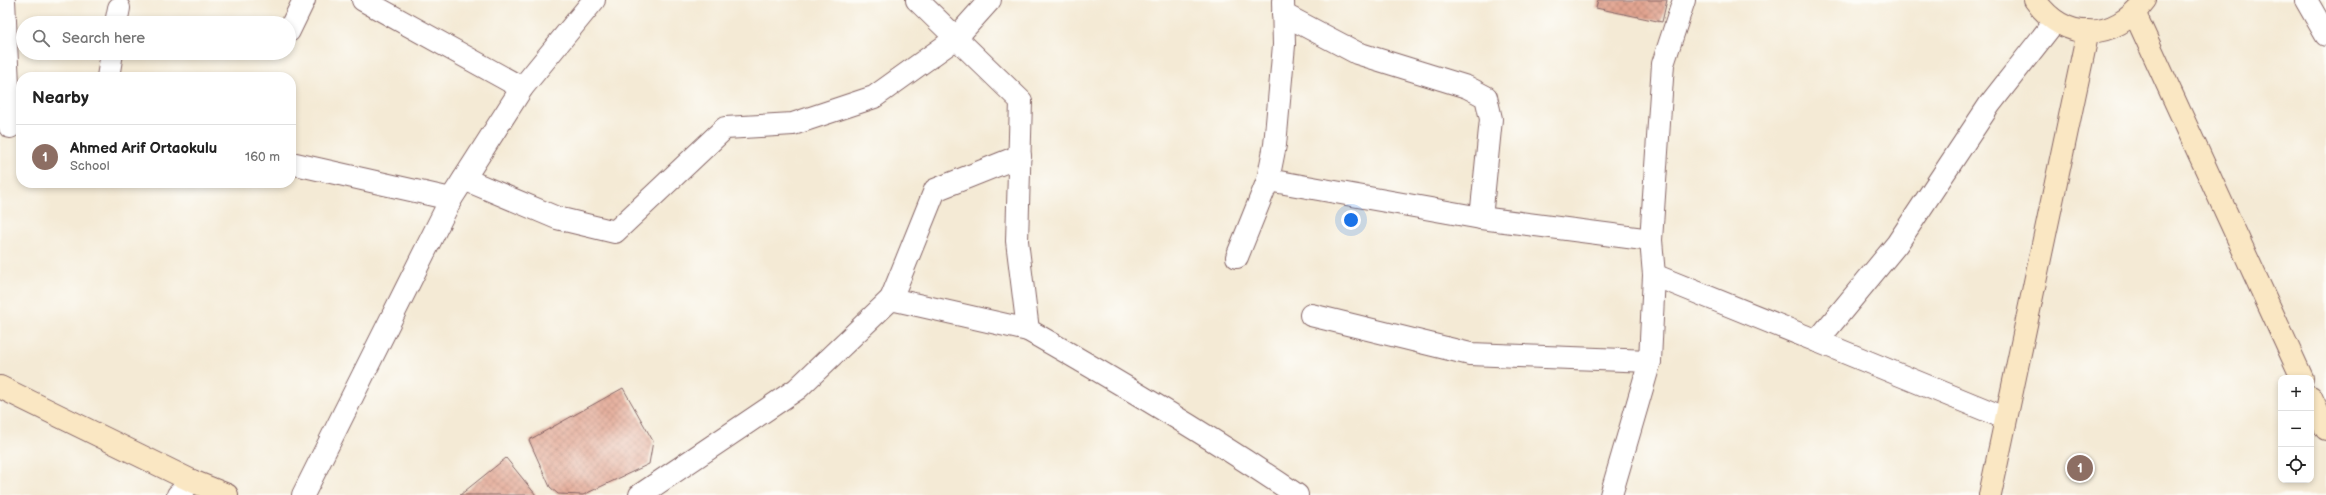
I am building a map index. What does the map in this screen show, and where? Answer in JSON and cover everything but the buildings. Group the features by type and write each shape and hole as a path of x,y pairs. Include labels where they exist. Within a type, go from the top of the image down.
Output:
{"street":[{"path":"4,0 10,127"},
{"path":"296,17 304,0"},
{"path":"363,0 522,88"},
{"path":"303,495 451,199 522,88 594,0"},
{"path":"916,0 955,39 1021,100 1017,241 1028,330"},
{"path":"464,179 557,218 615,232 725,128 793,124 874,97 955,39 990,0"},
{"path":"1611,495 1650,361 1654,275 1651,240 1662,64 1684,0"},
{"path":"2035,0 2044,13 2060,25 2079,31 2099,32 2118,26 2140,7 2301,375"},
{"path":"2306,0 2326,35"},
{"path":"1283,7 1357,54 1467,87 1486,97 1491,119 1481,218"},
{"path":"1237,257 1268,180 1275,146 1284,44 1283,7"},
{"path":"1817,341 1897,244 1990,104 2055,21"},
{"path":"1990,495 2005,418 2088,31"},
{"path":"109,72 111,60"},
{"path":"640,495 797,389 891,299 935,190 1020,156"},
{"path":"296,164 451,199"},
{"path":"1268,180 1481,218 1651,240"},
{"path":"1654,275 2005,418"},
{"path":"891,299 1028,330 1096,369 1249,463 1297,495"},
{"path":"1311,315 1470,354 1650,361"},
{"path":"0,387 185,488 227,495"},
{"path":"2314,404 2326,430"}],"place":[{"name":"Ahmed Arif Ortaokulu","path":"2080,468"}]}
